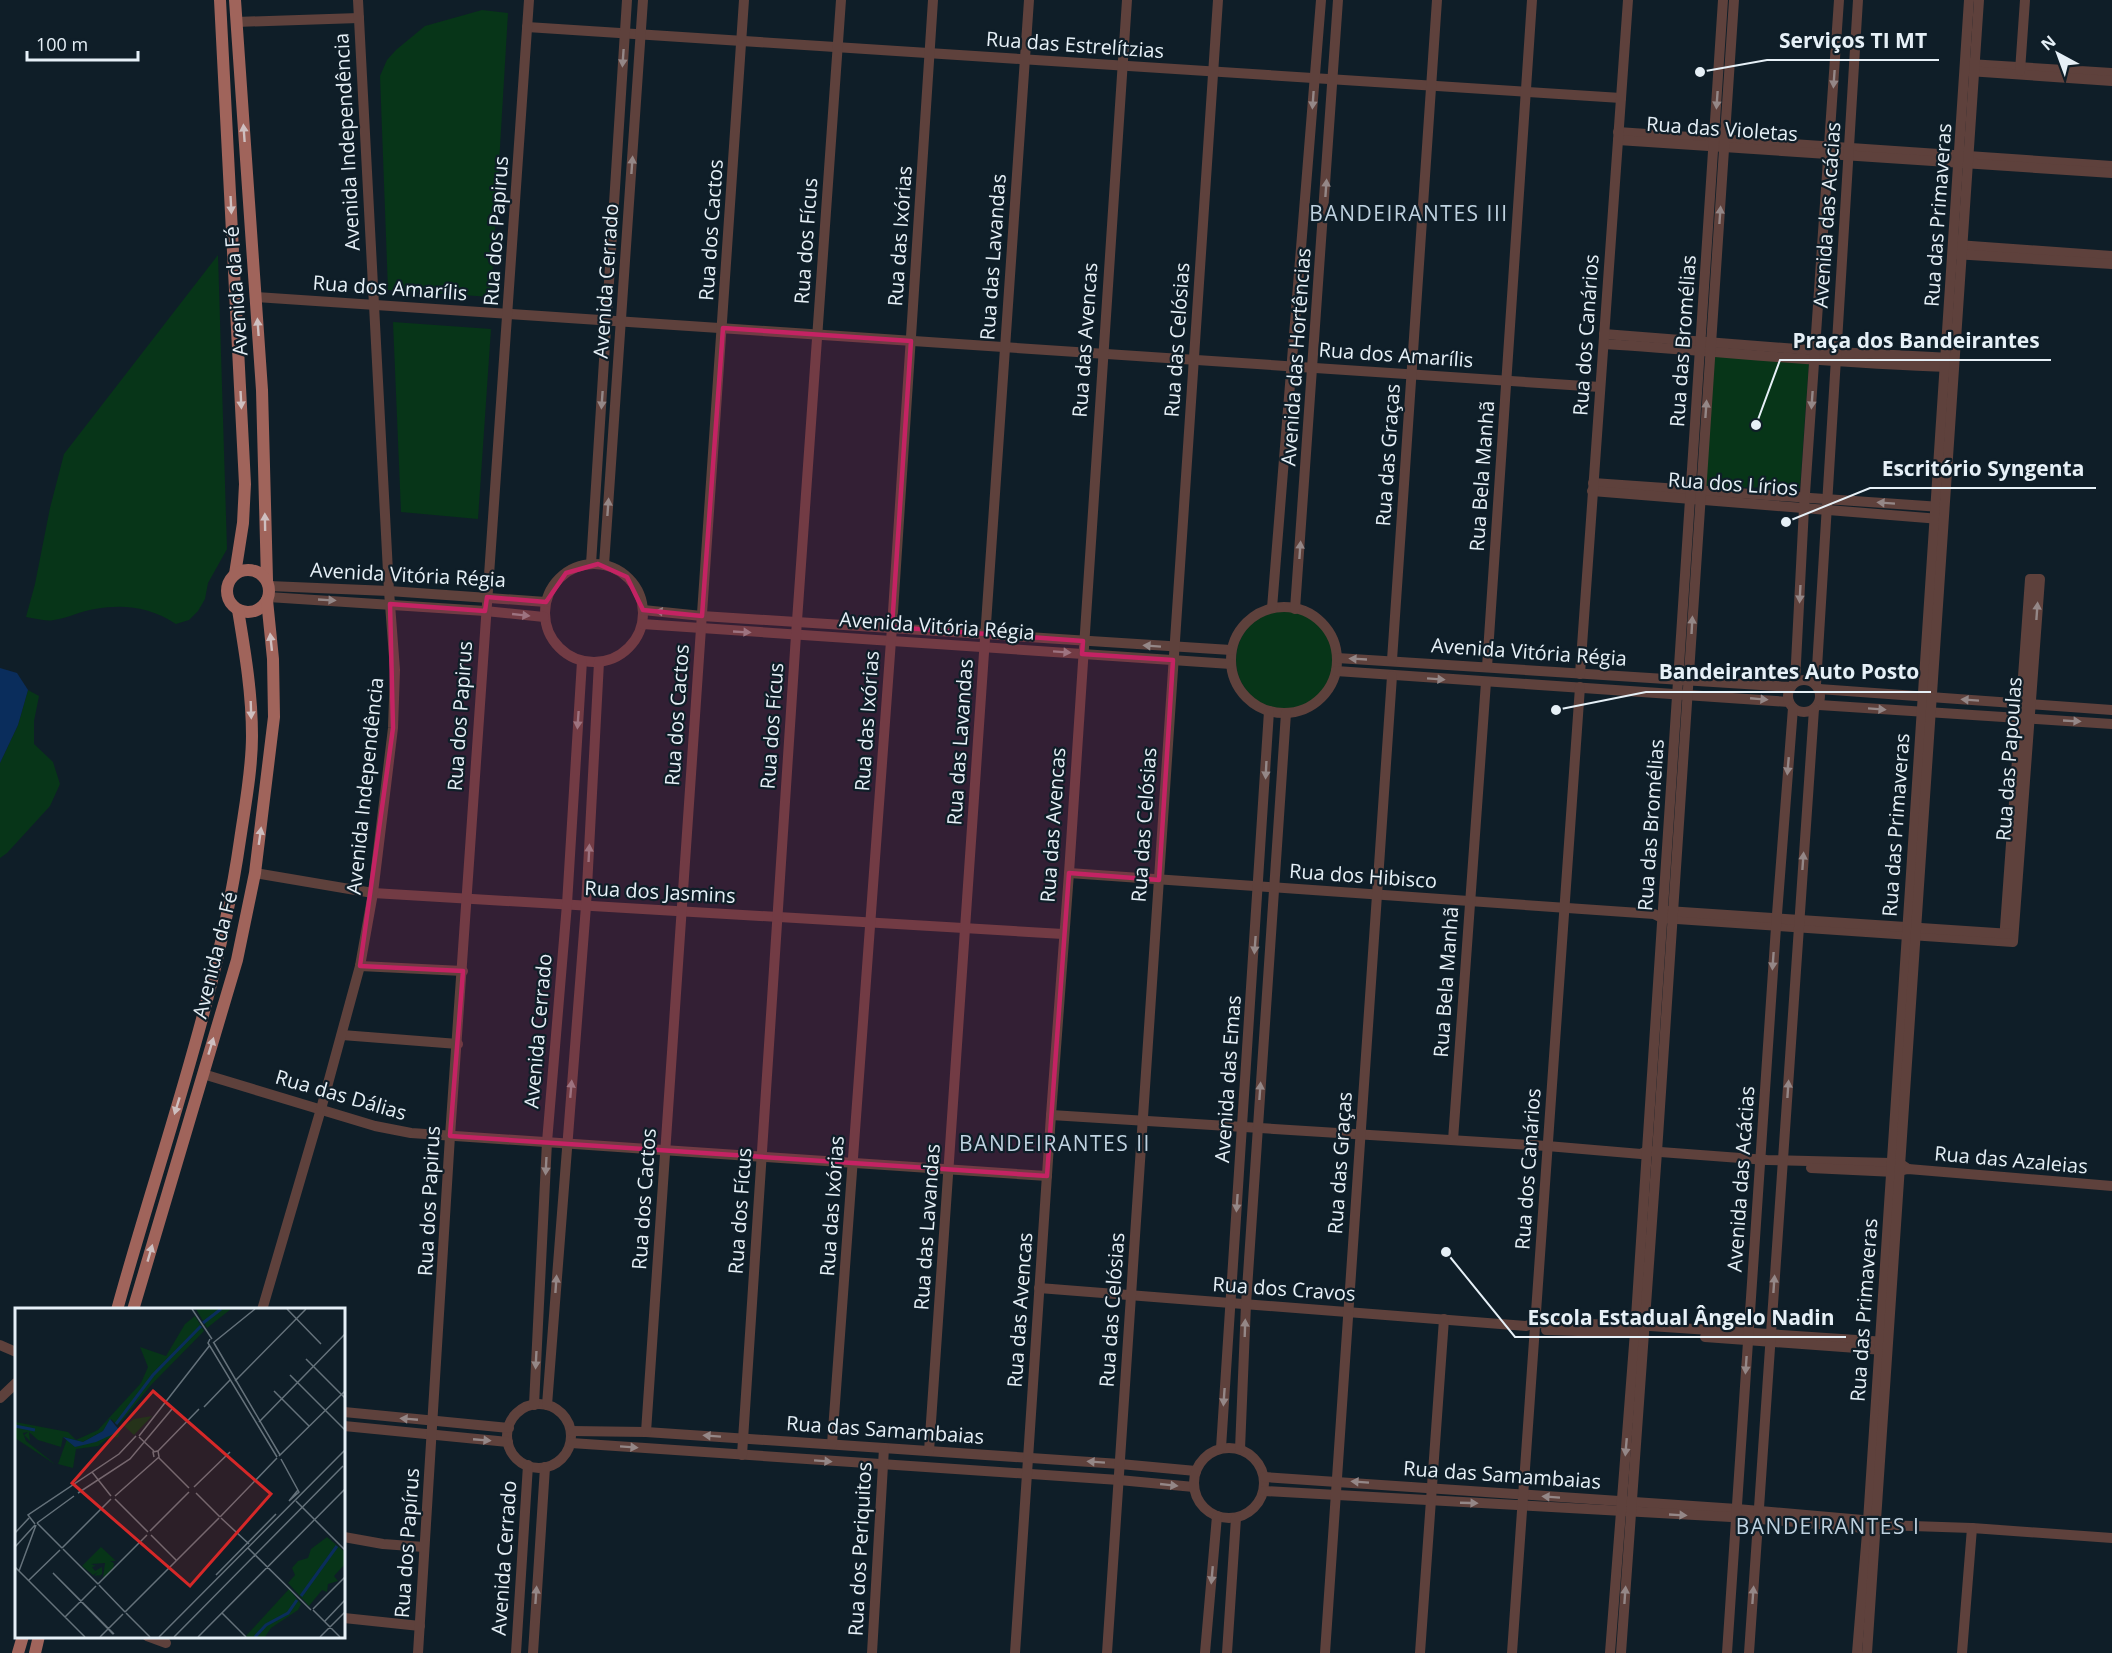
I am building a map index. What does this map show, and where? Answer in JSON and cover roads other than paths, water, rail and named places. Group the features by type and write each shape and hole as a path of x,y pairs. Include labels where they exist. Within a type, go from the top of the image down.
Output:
{"main road":[{"name":"Avenida da Fé","path":"220,0 245,484 243,523 235,574"},
{"name":"Avenida da Fé","path":"135,1308 237,960 255,873 274,717 262,390 235,0"},
{"path":"246,569 263,576 268,591 255,611 238,610 230,603 226,591 235,574 246,569"},
{"name":"Avenida da Fé","path":"118,1308 189,1066 220,946 236,870 252,738 250,680 238,610"},
{"path":"18,1653 22,1638"},
{"path":"35,1653 39,1638"}],"street":[{"name":"Avenida Independência","path":"263,1308 360,966 373,893 393,728 395,670 358,0"},
{"name":"Rua dos Papirus","path":"433,1435 450,1136 463,971 485,611 529,0"},
{"name":"Avenida Cerrado","path":"591,564 627,0"},
{"name":"Avenida Cerrado","path":"604,565 643,0"},
{"name":"Rua dos Cactos","path":"646,1432 744,0"},
{"name":"Rua dos Fícus","path":"741,1455 841,0"},
{"name":"Rua das Ixórias","path":"832,1444 892,627 933,0"},
{"name":"Rua das Lavandas","path":"929,1451 1029,0"},
{"name":"Rua das Avencas","path":"1015,1653 1126,0"},
{"name":"Rua das Celósias","path":"1107,1653 1218,0"},
{"name":"Avenida das Hortências","path":"1272,608 1321,0"},
{"name":"Avenida das Hortências","path":"1295,609 1314,368 1338,0"},
{"name":"Rua das Graças","path":"1325,1653 1392,676 1398,669 1392,660 1437,0"},
{"name":"Rua Bela Manhã","path":"1453,1140 1486,682 1492,674 1487,667 1532,0"},
{"name":"Rua dos Canários","path":"1512,1653 1532,1326 1580,687 1584,685 1586,679 1580,674 1628,0"},
{"name":"Rua das Bromélias","path":"1610,1653 1626,1507 1640,1329 1665,915 1684,681 1719,143 1723,0"},
{"name":"Rua das Bromélias","path":"1719,143 1734,0"},
{"name":"Avenida das Acácias","path":"1793,685 1839,0"},
{"name":"Avenida das Acácias","path":"1817,686 1826,504 1858,0"},
{"name":"Rua das Primaveras","path":"1969,0 1970,67"},
{"name":"Rua das Primaveras","path":"1867,1653 1883,1346 1897,1168 1939,513 1970,67 1979,0"},
{"path":"2020,71 2025,0"},
{"path":"236,22 359,18"},
{"name":"Rua das Estrelítzias","path":"528,27 1621,98"},
{"path":"1970,67 2112,81"},
{"path":"2020,71 2112,73"},
{"name":"Rua das Violetas","path":"1618,136 1964,160 2112,173"},
{"name":"Rua das Violetas","path":"1964,160 2112,166"},
{"path":"1958,249 2112,256"},
{"path":"1958,249 2112,264"},
{"name":"Rua dos Amarílis","path":"256,297 1600,387"},
{"path":"1604,339 1815,355 1950,362"},
{"name":"Rua dos Lírios","path":"1593,487 1939,513"},
{"path":"591,564 604,565 627,576 638,592 643,610 642,624 636,638 626,650 614,658 599,662 582,661 568,656 556,645 548,632 544,617 546,602 553,585 566,573 574,568 591,564"},
{"name":"Rua das Papoulas","path":"2009,938 2035,579"},
{"name":"Avenida Vitória Régia","path":"268,591 389,591 546,602"},
{"name":"Avenida Vitória Régia","path":"268,591 544,617"},
{"path":"1272,608 1295,609 1303,610 1317,618 1327,629 1334,642 1337,658 1336,671 1323,696 1312,705 1300,711 1286,713 1269,711 1254,704 1242,693 1234,680 1231,664 1232,650 1237,635 1258,613 1272,608"},
{"name":"Avenida Vitória Régia","path":"643,610 702,616 1232,650"},
{"name":"Avenida Vitória Régia","path":"642,624 1231,664"},
{"name":"Avenida Vitória Régia","path":"1337,658 1684,681 1793,685"},
{"name":"Avenida Cerrado","path":"534,1404 547,1142 567,904 582,661"},
{"name":"Avenida Cerrado","path":"547,1405 586,906 599,662"},
{"name":"Avenida Vitória Régia","path":"1336,671 1683,694 1791,705"},
{"path":"2112,710 1927,697 1817,686 1803,679 1793,685 1788,697 1791,705 1802,712 1816,707 2112,723"},
{"path":"1816,707 1821,694 1817,686"},
{"name":"Avenida das Acácias","path":"1727,1653 1791,705"},
{"name":"Avenida das Acácias","path":"1749,1653 1798,924 1816,707"},
{"name":"Avenida das Emas","path":"1221,1448 1269,711"},
{"name":"Avenida das Emas","path":"1240,1449 1246,1304 1286,713"},
{"name":"Rua dos Jasmins","path":"255,873 373,893 1063,934"},
{"name":"Rua dos Hibisco","path":"1069,873 2009,938"},
{"path":"360,966 463,971"},
{"path":"342,1035 458,1044"},
{"name":"Rua das Dálias","path":"203,1074 375,1126 411,1133 1047,1176"},
{"name":"Rua das Azaleias","path":"1051,1115 1547,1146 1760,1162 1897,1168 2112,1186"},
{"name":"Rua dos Cravos","path":"1039,1288 1532,1326 1640,1329 1883,1346"},
{"path":"1420,1653 1444,1319"},
{"path":"0,1345 15,1352"},
{"path":"0,1398 15,1384"},
{"path":"534,1404 547,1405 563,1414 568,1422 571,1437 564,1456 552,1465 545,1467 528,1465 515,1456 508,1442 509,1428 518,1413 534,1404"},
{"path":"345,1412 509,1428"},
{"path":"345,1426 508,1442"},
{"name":"Rua das Samambaias","path":"571,1437 646,1432 1196,1471"},
{"name":"Rua dos Papírus","path":"418,1653 433,1435"},
{"name":"Rua das Samambaias","path":"571,1437 741,1455 1194,1487"},
{"name":"Rua dos Periquitos","path":"872,1653 884,1448"},
{"path":"1221,1448 1240,1449 1253,1457 1262,1469 1264,1491 1261,1499 1250,1511 1236,1518 1217,1516 1201,1505 1194,1487 1196,1471 1208,1454 1221,1448"},
{"name":"Avenida Cerrado","path":"516,1653 528,1465"},
{"name":"Avenida Cerrado","path":"532,1653 545,1467"},
{"name":"Rua das Samambaias","path":"1264,1477 1432,1487 1523,1500 1736,1513 1874,1525"},
{"name":"Rua das Samambaias","path":"1264,1491 1431,1501 1523,1500"},
{"name":"Rua das Bromélias","path":"1621,1653 1626,1507"},
{"path":"1205,1653 1217,1516"},
{"path":"1227,1653 1236,1518"},
{"path":"1874,1525 1972,1528 2112,1538"},
{"name":"Rua das Primaveras","path":"1857,1653 1874,1525"},
{"path":"1962,1653 1972,1528"},
{"path":"345,1537 382,1544 424,1547"},
{"path":"345,1618 420,1626"},
{"path":"152,1638 166,1644"}],"water":[{"path":"0,668 17,673 28,690 18,725 0,763"}],"place":[{"name":"Serviços TI MT","path":"1700,72"},
{"name":"Praça dos Bandeirantes","path":"1756,425"},
{"name":"Escritório Syngenta","path":"1786,522"},
{"name":"Bandeirantes Auto Posto","path":"1556,710"},
{"name":"Escola Estadual Ângelo Nadin","path":"1446,1252"}],"district":[{"name":"BANDEIRANTES III","path":"1409,214"},
{"name":"BANDEIRANTES II","path":"1055,1144"},
{"name":"BANDEIRANTES I","path":"1828,1527"}]}
